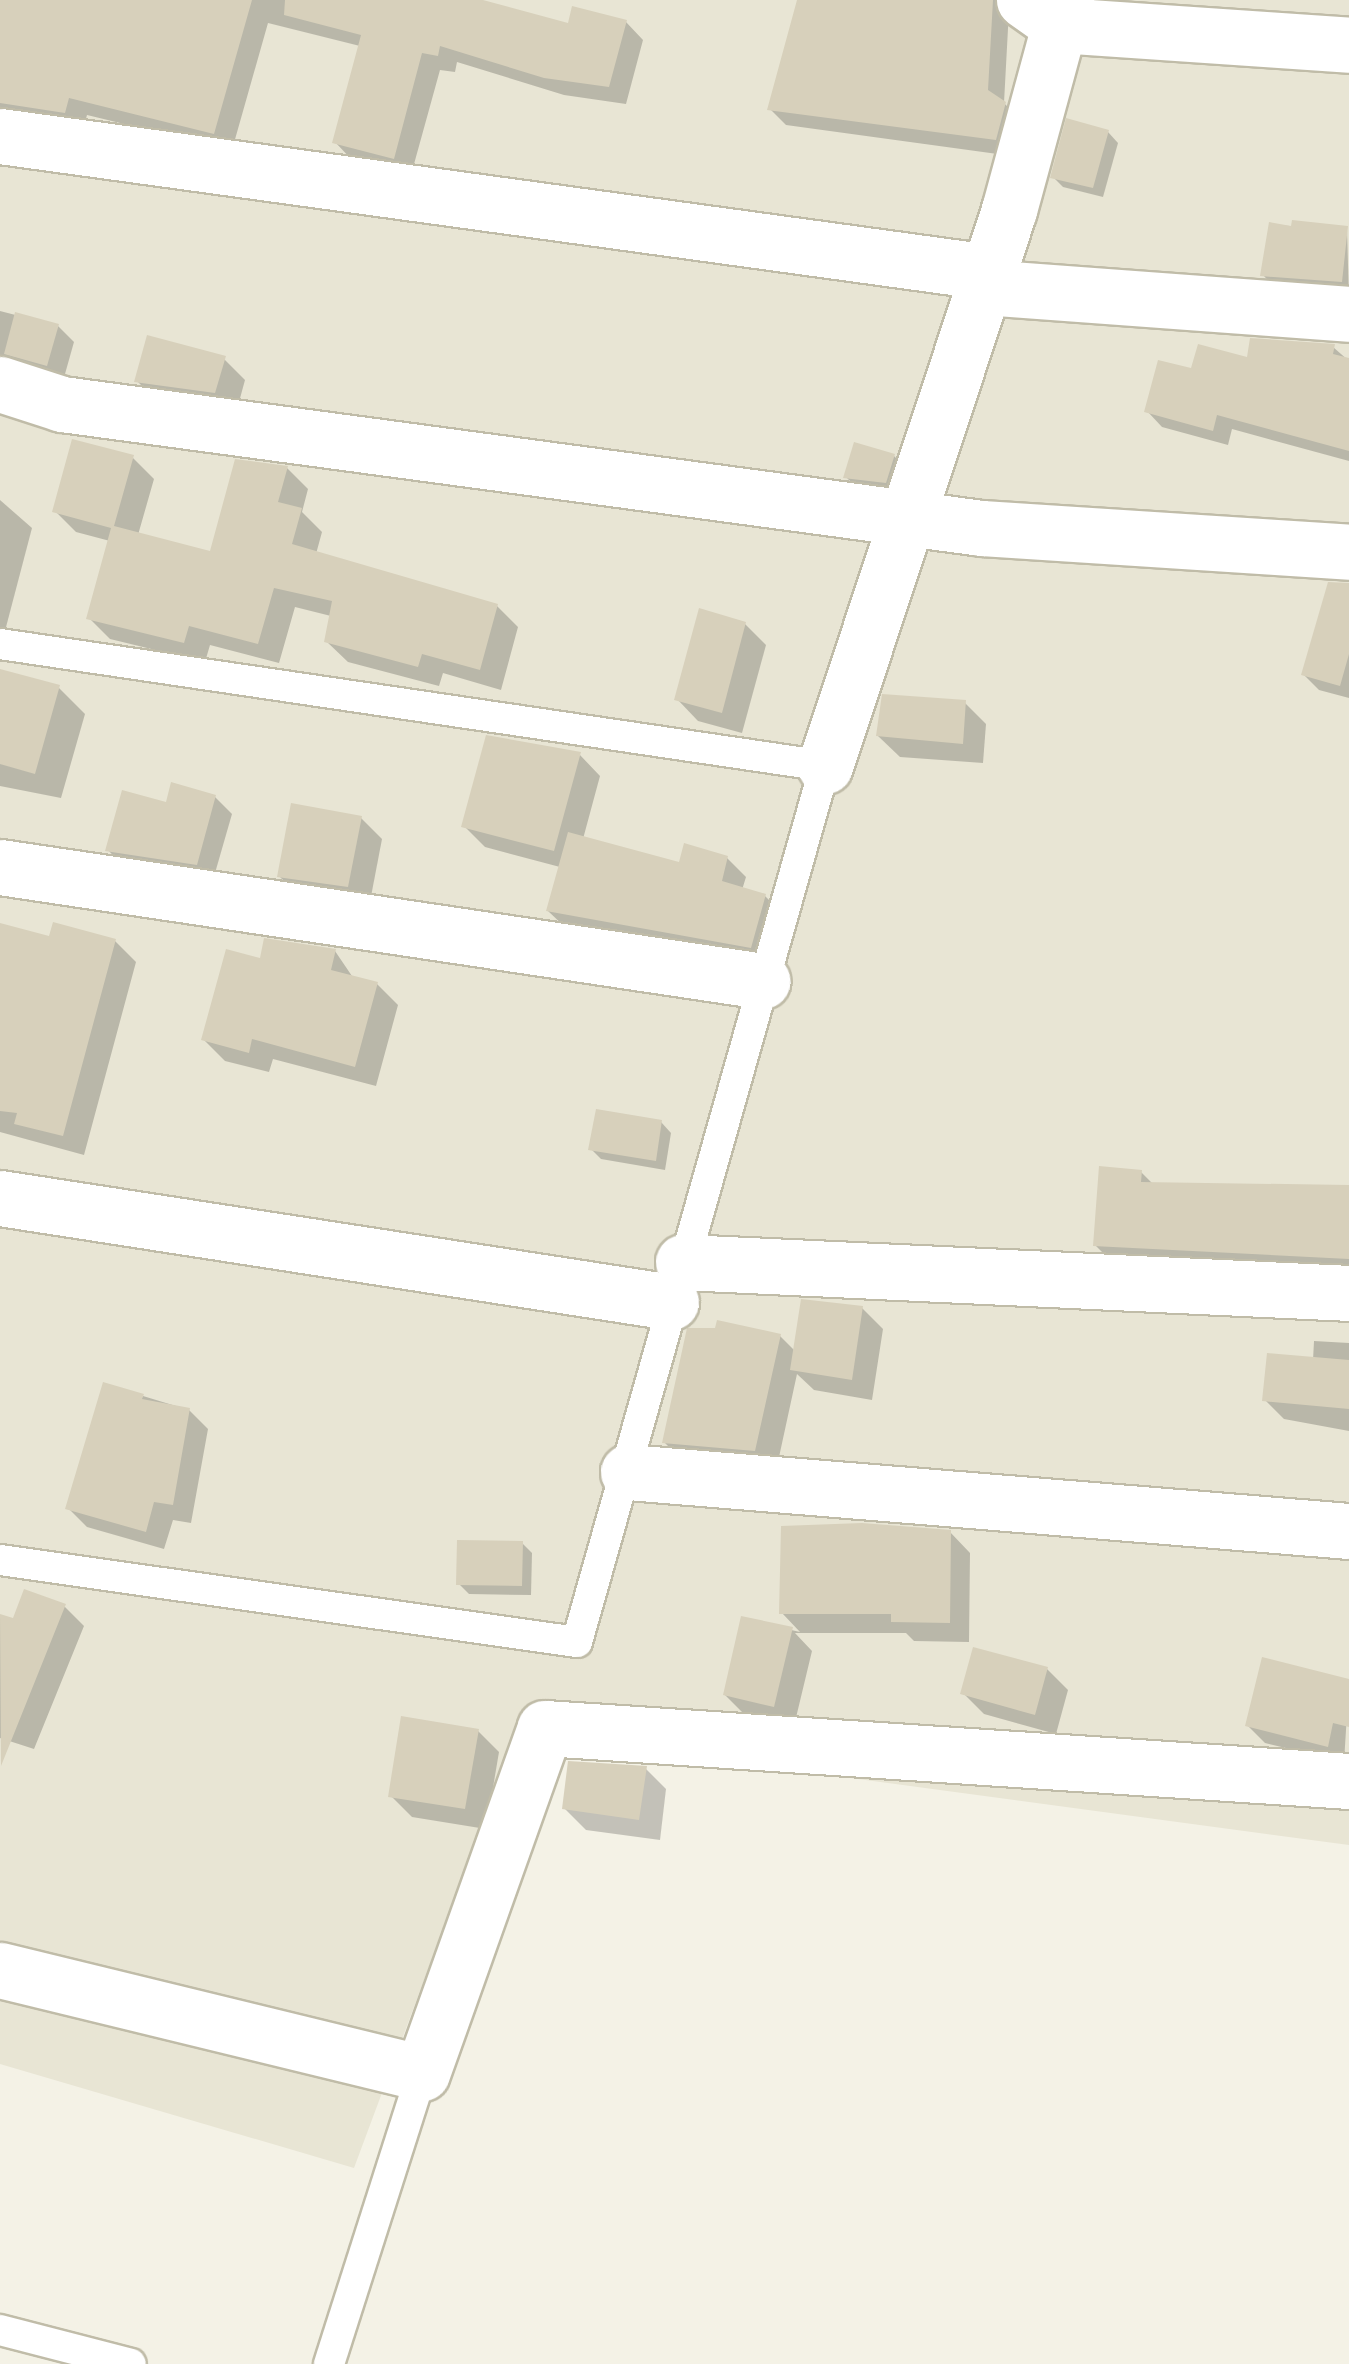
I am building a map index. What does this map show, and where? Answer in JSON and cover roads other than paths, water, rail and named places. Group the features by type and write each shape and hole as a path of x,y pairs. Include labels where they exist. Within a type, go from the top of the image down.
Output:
{"street":[{"path":"825,766 986,280 1050,8 1349,45"},
{"path":"0,136 986,280 1349,314"},
{"path":"0,384 62,404 909,514 982,528 1349,552"},
{"path":"0,867 763,981"},
{"path":"0,1198 677,1282 1349,1293"},
{"path":"628,1472 1349,1530"},
{"path":"0,1970 422,2073 545,1728 1349,1781"}],"lane":[{"path":"0,644 825,766 577,1642 0,1560"},
{"path":"330,2364 422,2073"},
{"path":"0,2330 131,2364"}]}
